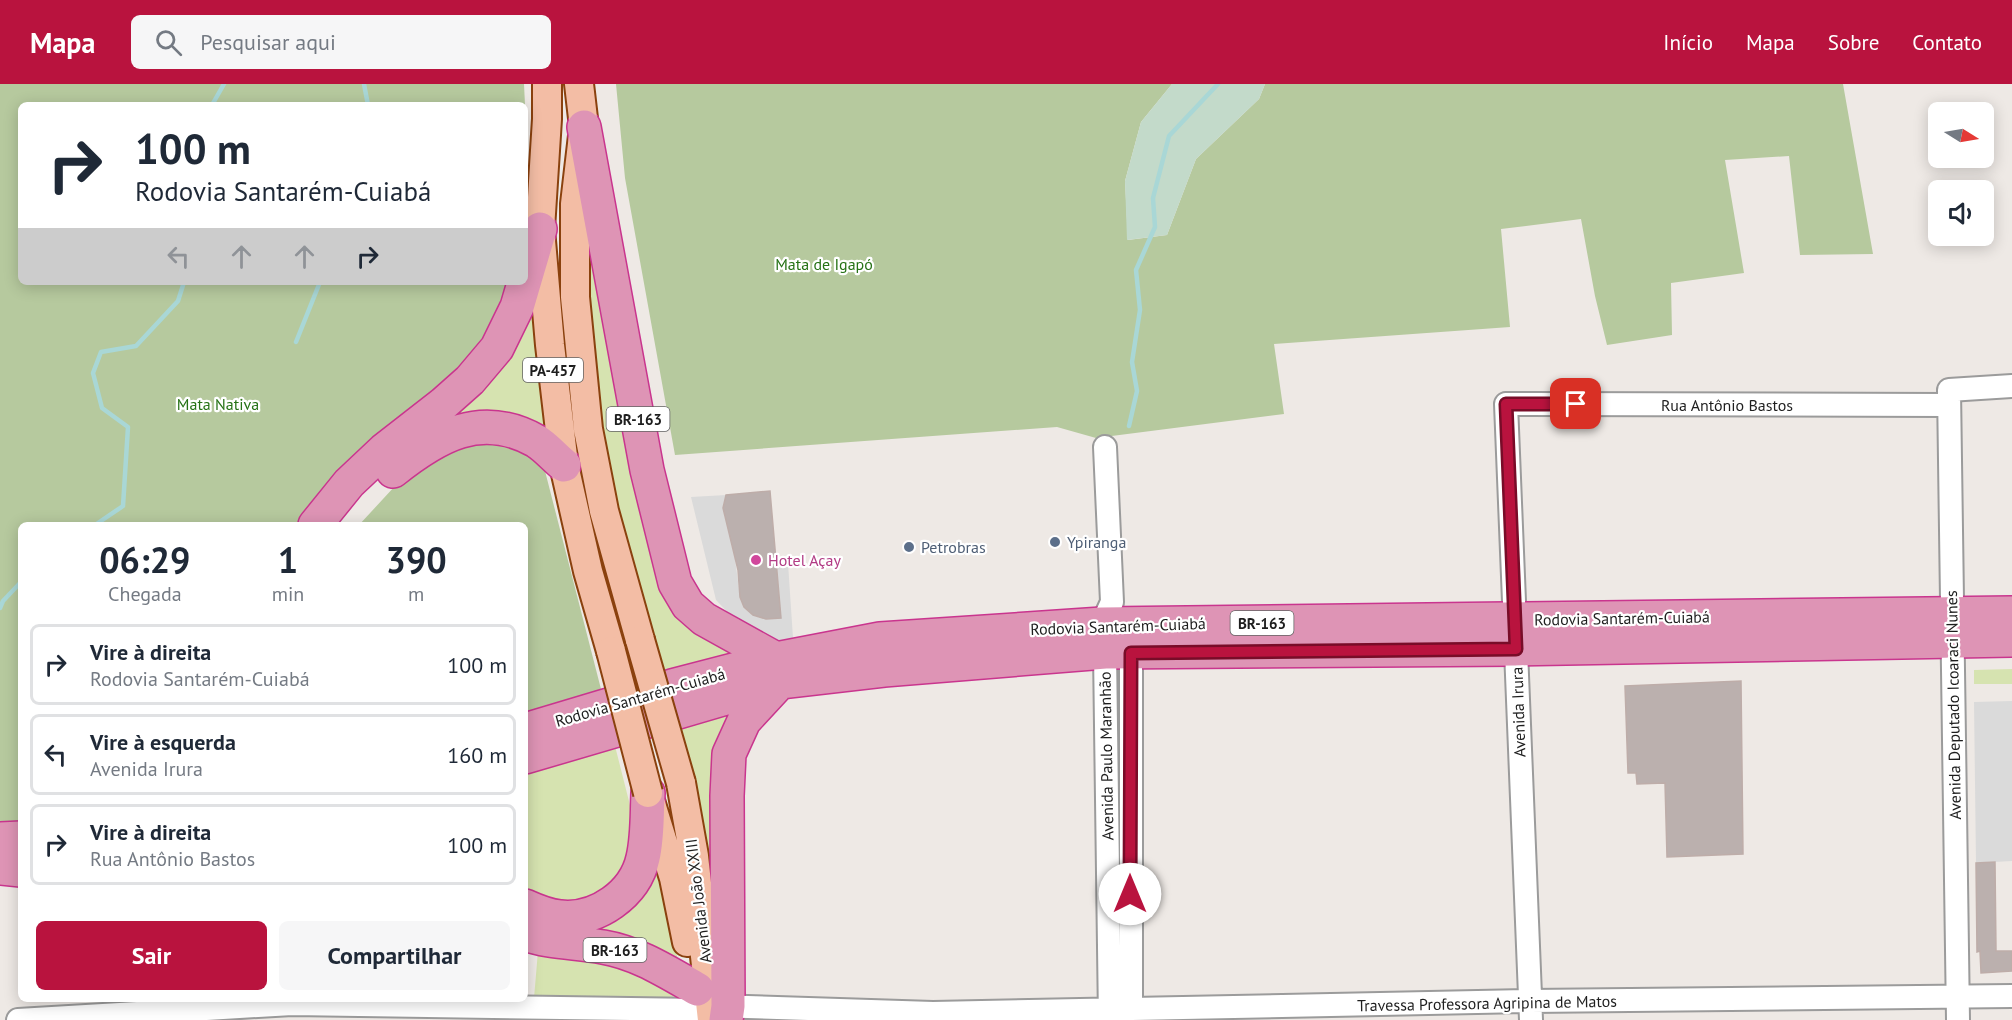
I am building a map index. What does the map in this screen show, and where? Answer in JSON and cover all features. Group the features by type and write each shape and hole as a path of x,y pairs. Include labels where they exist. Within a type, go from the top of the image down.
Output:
{"highway":[{"name":"BR-163","path":"584,127 647,470 675,583 688,605 704,619 778,671"},
{"path":"528,270 540,229"},
{"path":"317,522 349,483 384,450 470,380 497,348 517,307 523,285"},
{"path":"346,522 382,479 421,448 448,435 472,428 499,428 512,431 537,442 564,465"},
{"name":"Rodovia Santarém-Cuiabá","path":"528,751 778,671 884,669 1115,631 1516,635 1951,627 2012,613"},
{"name":"Rodovia Santarém-Cuiabá","path":"1951,627 2012,640"},
{"path":"710,1010 729,753 744,721 778,671"},
{"name":"BR-163","path":"528,907 561,918 579,917 603,908 622,894 635,878 643,860 648,794"},
{"path":"0,839 18,838"},
{"path":"0,868 18,870"},
{"name":"BR-163","path":"528,935 604,947 651,962 710,1010"}],"main road":[{"name":"PA-457","path":"547,84 540,229 564,465 585,560 648,794"},
{"name":"PA-457","path":"579,84 584,127"},
{"name":"Avenida João XXIII","path":"584,127 575,204 575,297 588,429 604,511 681,783 694,856 710,1010"},
{"path":"648,794 674,878 710,1010"}],"street":[{"name":"Rua Antônio Bastos","path":"1506,404 1949,398 2012,386"},
{"name":"Avenida Deputado Icoaraci Nunes","path":"1949,398 1958,1020"},
{"name":"Avenida Irura","path":"1506,404 1530,1011"},
{"name":"Avenida Paulo Maranhão","path":"1105,447 1115,631 1120,1015"},
{"name":"Travessa Professora Agripina de Matos","path":"18,1020 292,1004 1120,1015 1530,1011 2012,996"}],"green space":[{"name":"Mata Nativa","path":"0,84 524,84 525,102 18,102 18,285 509,285 491,328 464,366 306,522 18,522 18,834 0,835"},
{"name":"Mata de Igapó","path":"616,84 1172,84 1141,122 1125,181 1128,240 1167,235 1196,159 1259,99 1265,84 1843,84 1873,254 1800,255 1789,156 1725,160 1744,273 1671,283 1672,335 1607,345 1595,296 1581,219 1501,229 1510,327 1274,344 1284,414 1096,438 1057,427 675,455 625,178"},
{"path":"1172,84 1265,84 1259,99 1196,159 1167,235 1127,240 1125,181 1141,122"},
{"path":"584,127 675,583 762,651 660,678 611,481 591,349"},
{"path":"535,277 550,441 424,434"},
{"path":"515,442 545,471 602,693 528,717 528,522 362,522 407,473 450,444"},
{"path":"2012,669 2012,684 1974,684 1974,670"},
{"path":"756,699 739,717 721,995 706,859 680,724"},
{"path":"614,742 634,821 637,847 614,891 569,907 528,895 528,773 536,766"},
{"path":"654,844 679,965 572,926"},
{"path":"538,951 602,959 672,986 674,999 534,998"}],"shaded area":[{"path":"726,495 723,508 734,551 740,597 744,607 753,615 766,619 781,618 776,569 788,563 793,638 781,642 761,640 738,623 716,600 691,497"},
{"path":"2012,701 2012,861 1976,863 1974,702"}],"building":[{"name":"Hotel Açay","path":"770,491 781,618 766,619 753,615 744,607 740,597 738,570 723,508 726,495"},
{"path":"1741,681 1743,854 1667,857 1665,783 1637,784 1636,773 1628,773 1625,686"},
{"path":"1995,862 1996,951 2012,951 2012,971 1981,973 1980,951 1977,952 1976,863"}],"waterway":[{"path":"214,102 224,84"},
{"path":"364,84 367,102"},
{"path":"1129,426 1137,391 1132,362 1140,310 1136,270 1155,227 1153,198 1169,136 1218,84"},
{"path":"99,522 123,506 128,427 102,408 93,373 101,352 136,346 178,301 183,285"},
{"path":"296,342 319,285"},
{"path":"0,608 3,601 18,585"}],"place":[{"name":"Ypiranga","path":"1055,542"},
{"name":"Petrobras","path":"909,547"},
{"name":"Hotel Açay","path":"756,560"}],"route":[{"path":"1130,894 1131,653 1516,649 1506,404 1576,404"}]}
